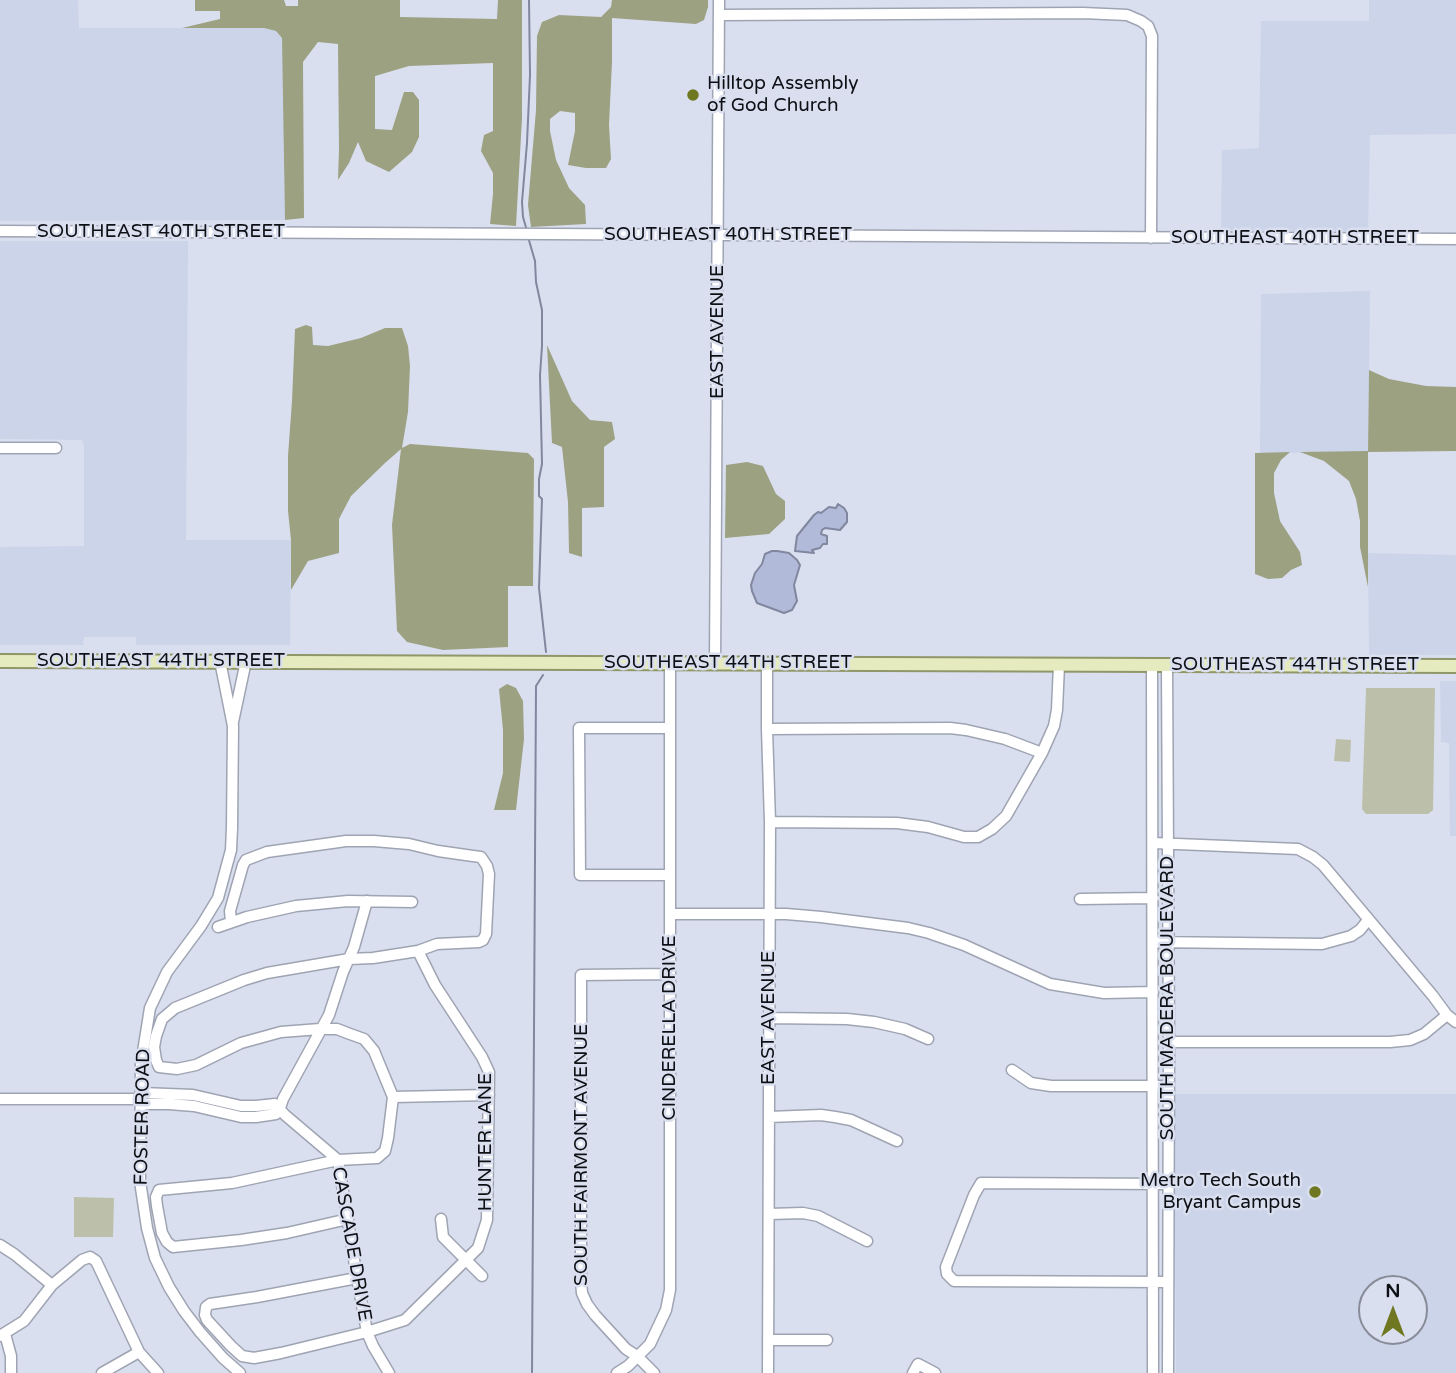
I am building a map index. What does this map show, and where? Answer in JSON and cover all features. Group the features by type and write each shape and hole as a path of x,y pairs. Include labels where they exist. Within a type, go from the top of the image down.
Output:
{"main road":[{"name":"SOUTHEAST 44TH STREET","path":"0,662 1456,666"}],"street":[{"name":"EAST AVENUE","path":"715,664 719,0"},
{"path":"719,15 1083,13 1127,15 1141,21 1148,26 1152,36 1151,238"},
{"name":"SOUTHEAST 40TH STREET","path":"0,231 1456,239"},
{"path":"0,448 56,448"},
{"name":"FOSTER ROAD","path":"240,1373 223,1358 184,1311 169,1287 155,1258 147,1228 140,1181 141,1064 150,1008 167,972 218,898 231,850 233,726 246,661"},
{"name":"FOSTER ROAD","path":"220,662 233,726"},
{"name":"CINDERELLA DRIVE","path":"617,1373 650,1344 666,1310 670,1290 670,663"},
{"name":"EAST AVENUE","path":"767,664 770,822 768,1373"},
{"path":"770,822 897,823 928,827 964,837 978,837 1006,816 1042,753 1054,726 1059,665"},
{"name":"SOUTH MADERA BOULEVARD","path":"1152,665 1153,1373"},
{"name":"SOUTH MADERA BOULEVARD","path":"1167,665 1168,1373"},
{"path":"670,728 579,728 580,875 670,875"},
{"path":"767,729 950,728 1005,739 1042,753"},
{"path":"232,922 230,911 243,865 246,860 256,855 333,842 374,841 409,844 481,857 484,861 489,874 486,934 483,940 473,944 437,944 418,951 267,973 175,1008 162,1019 154,1047 159,1067 186,1068 197,1065 242,1043 281,1032 320,1028 337,1030 364,1039 374,1051 393,1097 385,1151 377,1158 338,1160 232,1184 159,1190 156,1197 162,1233 167,1242 173,1247 241,1240 348,1219"},
{"path":"1153,843 1298,849 1313,857 1323,865 1447,1015 1456,1022"},
{"path":"1080,899 1153,898"},
{"path":"218,927 296,906 348,901 412,902"},
{"path":"0,1099 141,1099 193,1095 241,1106 275,1104 280,1108 329,1015 354,947 367,901"},
{"path":"670,914 821,917 908,928 964,945 1050,984 1104,993 1153,992"},
{"path":"1153,942 1322,944 1351,936 1368,920"},
{"name":"HUNTER LANE","path":"357,1278 210,1304 205,1315 237,1353 247,1357 281,1353 368,1332 405,1320 478,1248 487,1220 490,1080 486,1064 435,985 418,951"},
{"name":"SOUTH FAIRMONT AVENUE","path":"654,1373 637,1356 625,1349 595,1315 582,1293 581,975 670,974"},
{"path":"1169,1042 1390,1042 1410,1040 1424,1034 1447,1015"},
{"path":"769,1018 874,1022 905,1029 928,1039"},
{"path":"1012,1070 1031,1083 1051,1086 1168,1086"},
{"path":"393,1097 489,1095"},
{"name":"CASCADE DRIVE","path":"280,1108 338,1160 368,1332 389,1373"},
{"path":"769,1117 835,1117 851,1120 897,1141"},
{"path":"1168,1184 981,1183 946,1268 947,1274 954,1281 1168,1282"},
{"path":"769,1214 803,1213 818,1216 867,1241"},
{"path":"442,1219 443,1237 482,1276"},
{"path":"0,1245 52,1285"},
{"path":"10,1373 10,1356 2,1335 24,1321 52,1285 82,1259 90,1257 96,1261 139,1352 158,1373"},
{"path":"768,1340 827,1339"},
{"path":"102,1373 139,1352"},
{"path":"915,1369 935,1373"}],"shaded area":[{"path":"0,0 78,0 79,28 264,28 276,31 282,38 284,49 285,220 0,221"},
{"path":"1369,0 1456,0 1456,134 1370,135 1368,232 1221,230 1222,150 1259,148 1261,21 1369,21"},
{"path":"0,241 188,241 186,540 291,540 290,645 136,645 136,637 84,637 83,645 0,645 0,547 84,546 84,446 82,440 0,439"},
{"path":"1370,291 1368,452 1260,453 1261,294"},
{"path":"838,504 847,513 847,522 840,530 822,530 821,534 827,536 827,544 812,550 814,553 795,551 797,536 814,515 829,507 836,508"},
{"path":"772,551 789,553 800,565 794,585 797,601 792,610 784,613 757,603 752,591 755,573 765,554"},
{"path":"1368,553 1456,555 1456,655 1369,655"},
{"path":"1440,681 1456,681 1456,836 1450,836 1449,743 1441,742"},
{"name":"Metro Tech South Bryant Campus","path":"1174,1094 1456,1094 1456,1373 1176,1373"}],"green space":[{"path":"195,0 284,0 286,6 298,6 298,0 400,0 400,17 497,19 498,0 522,0 522,118 516,226 490,224 493,173 481,151 484,135 493,131 493,63 409,66 375,76 375,129 392,130 404,92 413,92 419,100 419,137 412,152 389,172 366,161 358,142 338,180 338,44 318,42 303,62 304,218 285,220 282,38 276,31 264,28 182,28 220,19 220,11 195,11"},
{"path":"612,0 708,0 708,7 704,20 696,24 612,18 609,125 611,159 606,168 568,165 575,131 575,113 560,111 550,119 556,160 569,188 585,205 586,224 531,227 528,205 536,110 537,36 542,22 559,15 601,17 611,7"},
{"path":"306,325 312,327 313,345 328,346 361,338 385,328 402,328 408,346 410,366 408,412 402,448 410,444 528,453 534,459 533,586 508,586 508,647 443,650 407,642 397,631 392,525 401,449 351,496 339,519 339,553 308,561 291,590 288,456 295,329"},
{"path":"547,345 572,401 590,420 612,422 615,439 604,447 604,507 582,508 582,557 569,553 568,502 562,447 552,443"},
{"path":"1369,370 1389,379 1426,386 1456,387 1456,451 1368,452 1368,587 1360,547 1360,521 1349,481 1324,461 1300,452 1368,451"},
{"path":"1290,452 1281,460 1274,473 1274,493 1280,521 1300,552 1302,565 1282,578 1268,579 1255,574 1255,453"},
{"path":"747,462 763,466 776,494 785,501 785,519 769,534 725,538 726,465"},
{"path":"507,684 516,688 523,701 524,739 516,810 494,810 503,773 499,689"},
{"path":"1366,688 1435,688 1433,810 1428,814 1366,814 1362,809"},
{"path":"1336,739 1351,740 1350,762 1334,761"},
{"path":"74,1197 114,1198 113,1237 74,1237"}],"waterway":[{"path":"527,231 522,202 530,75 529,0"},
{"path":"528,237 535,261 542,310 539,588 546,652"},
{"path":"532,1373 536,686 543,675"}],"place":[{"name":"Hilltop Assembly of God Church","path":"693,95"},
{"name":"Metro Tech South Bryant Campus","path":"1315,1192"}]}
